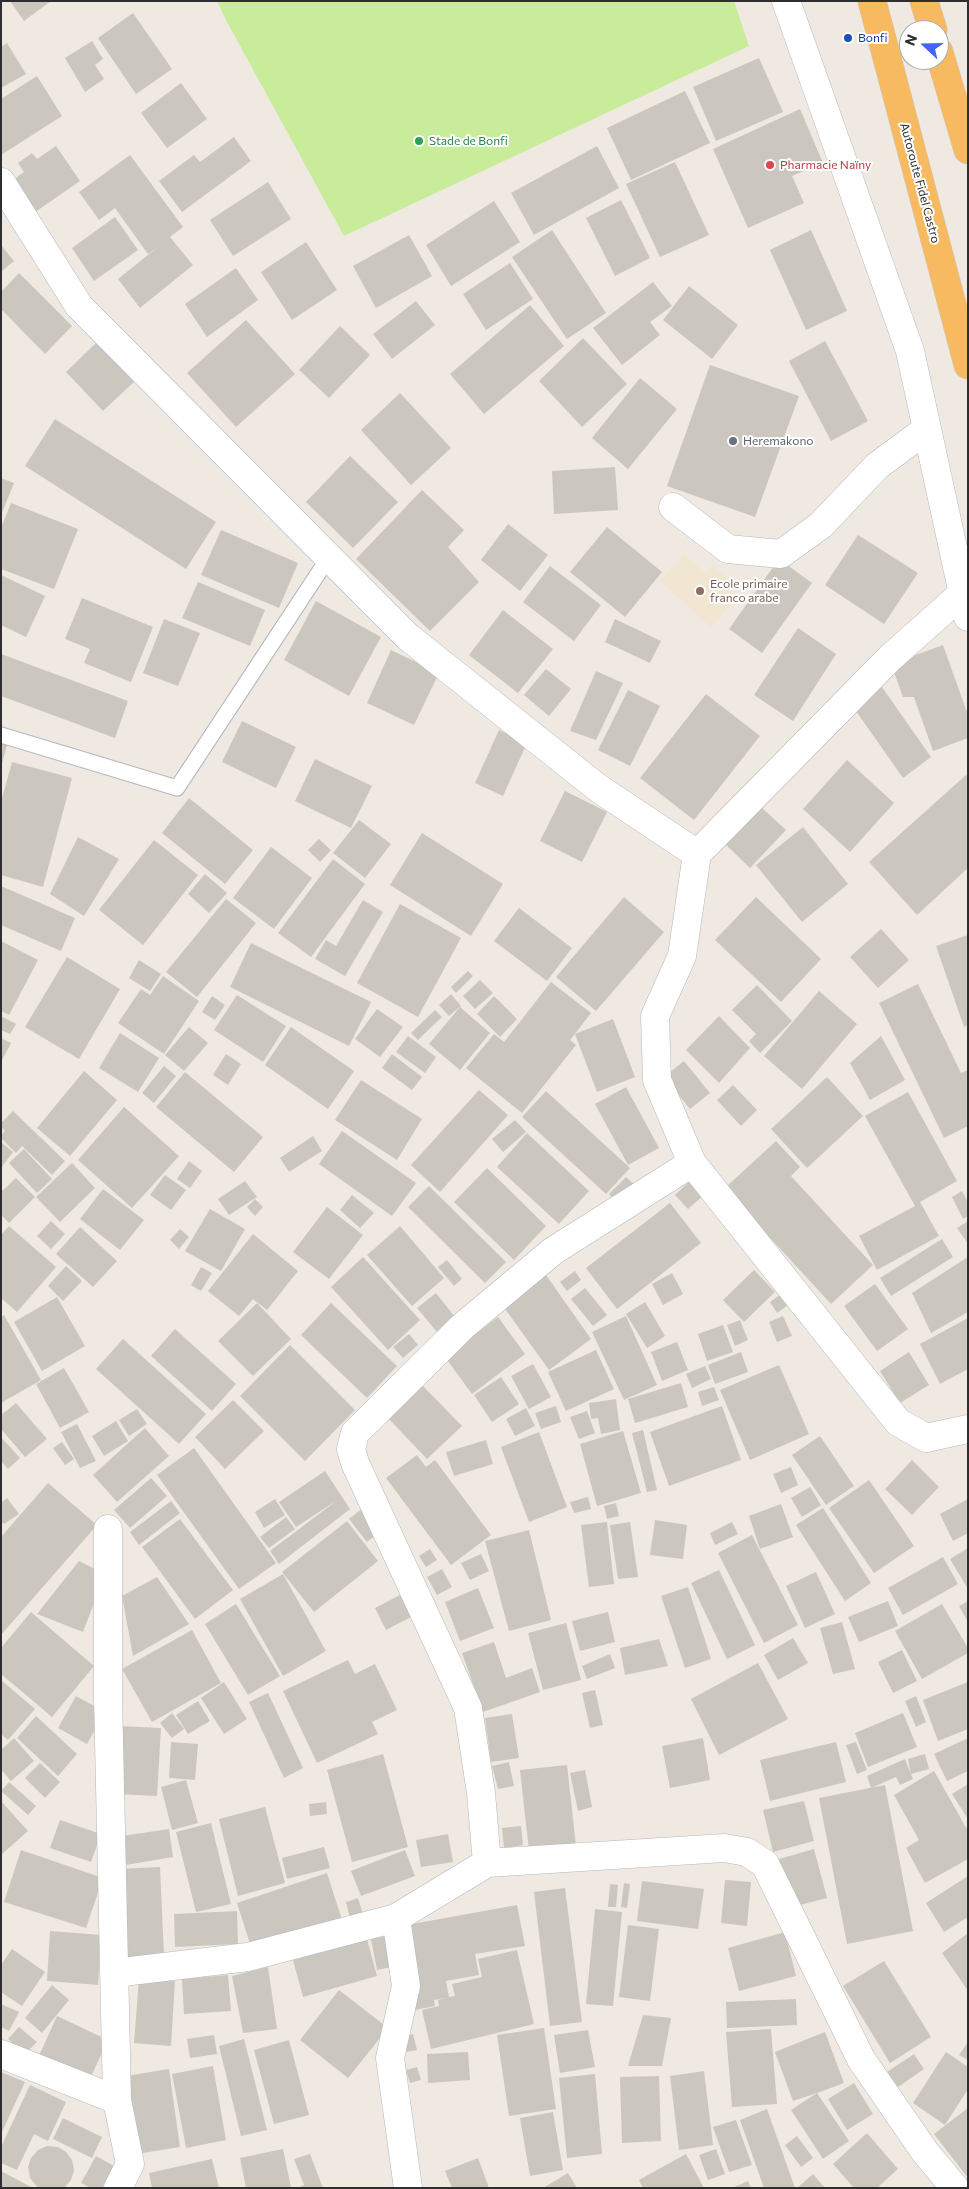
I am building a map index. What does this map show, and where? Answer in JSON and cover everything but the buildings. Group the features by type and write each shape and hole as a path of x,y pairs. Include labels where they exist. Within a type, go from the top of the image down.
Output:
{"highway":[{"name":"Autoroute Fidel Castro","path":"872,1 968,365"},
{"path":"924,1 930,20"},
{"path":"944,70 968,150"}],"street":[{"path":"786,1 910,351 965,605 890,658 697,854 682,956 655,1016 657,1080 692,1163 898,1422 926,1438 968,1429"},
{"path":"1,182 79,306 408,637 598,788 697,854"},
{"path":"673,507 728,549 781,554 821,526 877,466 927,429"},
{"path":"487,1863 481,1793 468,1708 355,1462 351,1449 356,1433 463,1326 552,1251 692,1163"},
{"path":"108,1529 108,1696 117,2100 130,2164 118,2188"},
{"path":"114,1973 248,1957 396,1918 487,1863 724,1848 746,1852 765,1864 861,2059 926,2152 955,2188"},
{"path":"396,1918 406,1986 390,2058 408,2188"},
{"path":"1,2054 117,2100"}],"lane":[{"path":"1,734 177,788 329,557"}],"shaded area":[{"name":"Ecole primaire franco arabe","path":"684,554 705,573 713,565 728,579 724,585 738,597 711,627 660,581"}],"green space":[{"name":"Stade de Bonfi","path":"217,1 734,1 749,46 344,236"}],"place":[{"name":"Bonfi","path":"848,38"},
{"name":"Stade de Bonfi","path":"419,141"},
{"name":"Pharmacie Naïny","path":"770,165"},
{"name":"Heremakono","path":"733,441"},
{"name":"Ecole primaire franco arabe","path":"700,591"}]}
